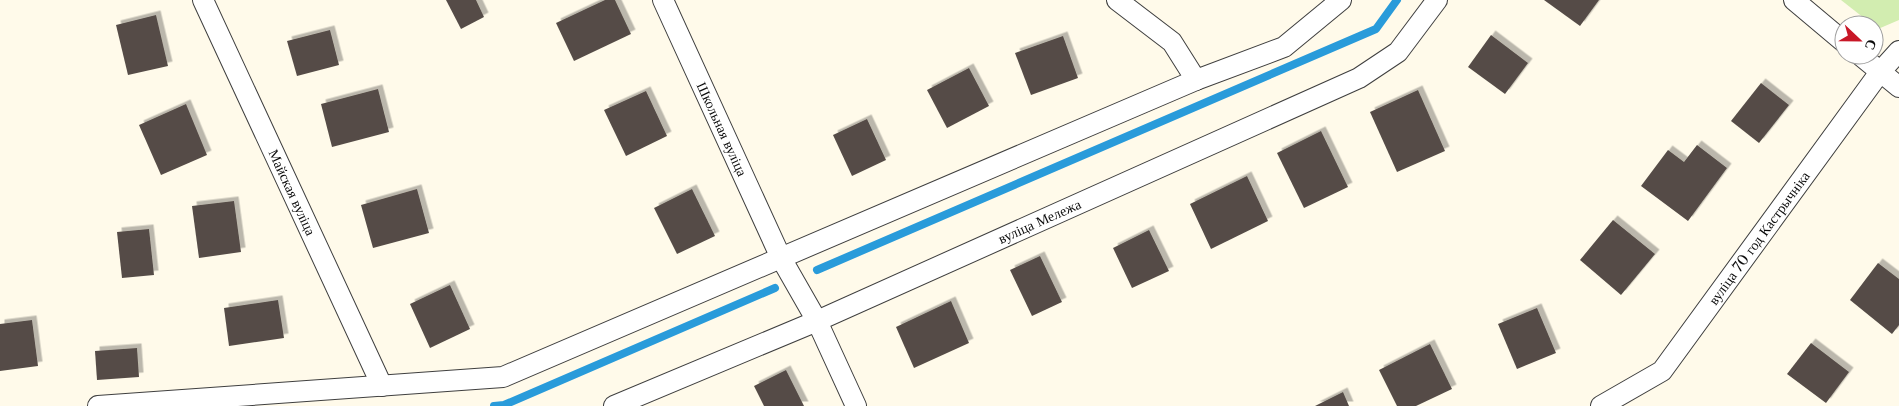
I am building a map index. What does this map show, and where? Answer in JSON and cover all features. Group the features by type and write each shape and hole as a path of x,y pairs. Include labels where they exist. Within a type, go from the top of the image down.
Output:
{"street":[{"name":"Майская вуліца","path":"203,0 382,386"},
{"name":"Школьная вуліца","path":"663,0 781,258 817,321 856,406"},
{"path":"1117,0 1172,42 1196,80"},
{"path":"98,406 503,377 1196,80 1284,47 1341,0"},
{"name":"вуліца Мележа","path":"614,406 817,321 1359,78 1398,52 1438,0"},
{"path":"1794,0 1834,34"},
{"name":"вуліца 70 год Кастрычніка","path":"1601,406 1662,371 1880,72 1899,50"},
{"path":"1872,65 1899,87"}],"green space":[{"path":"1841,0 1899,0 1899,20 1884,26 1884,15 1860,15"}],"building":[{"path":"446,0 476,0 484,17 461,29"},
{"path":"605,0 615,0 631,34 574,61 556,23"},
{"path":"1544,0 1599,0 1580,26"},
{"path":"156,15 168,66 128,75 116,25"},
{"path":"330,30 339,65 297,76 287,41"},
{"path":"1491,35 1528,63 1505,94 1468,67"},
{"path":"1063,36 1078,78 1031,95 1015,53"},
{"path":"969,68 989,106 947,128 927,90"},
{"path":"1761,83 1789,105 1759,143 1731,121"},
{"path":"378,89 389,132 332,147 321,104"},
{"path":"1418,90 1445,151 1397,172 1370,112"},
{"path":"646,91 667,136 626,156 604,110"},
{"path":"186,104 207,155 161,175 139,125"},
{"path":"867,119 886,160 852,176 833,135"},
{"path":"1321,131 1348,187 1304,208 1277,153"},
{"path":"1697,145 1727,168 1688,221 1641,186 1668,150 1684,162"},
{"path":"1247,176 1268,221 1211,249 1190,204"},
{"path":"417,189 429,233 373,248 361,205"},
{"path":"692,189 715,236 677,254 654,208"},
{"path":"234,201 241,252 199,258 192,206"},
{"path":"1613,220 1655,254 1621,295 1580,260"},
{"path":"149,229 154,275 122,278 117,232"},
{"path":"1149,230 1169,271 1132,288 1113,248"},
{"path":"1040,256 1062,302 1032,316 1010,270"},
{"path":"1878,263 1899,279 1899,325 1892,334 1850,300"},
{"path":"450,285 470,329 430,348 410,304"},
{"path":"278,300 284,338 229,346 224,308"},
{"path":"951,301 969,343 914,368 896,327"},
{"path":"1537,308 1556,353 1517,369 1498,324"},
{"path":"32,320 38,366 0,371 0,324"},
{"path":"1811,343 1849,372 1826,403 1787,374"},
{"path":"1430,344 1452,389 1416,406 1397,406 1379,370"},
{"path":"137,348 139,377 97,380 95,351"},
{"path":"786,370 804,406 764,406 754,386"},
{"path":"1343,392 1349,406 1315,406"}],"waterway":[{"path":"817,270 1376,29 1397,0"},
{"path":"494,406 504,405 775,288"}]}
